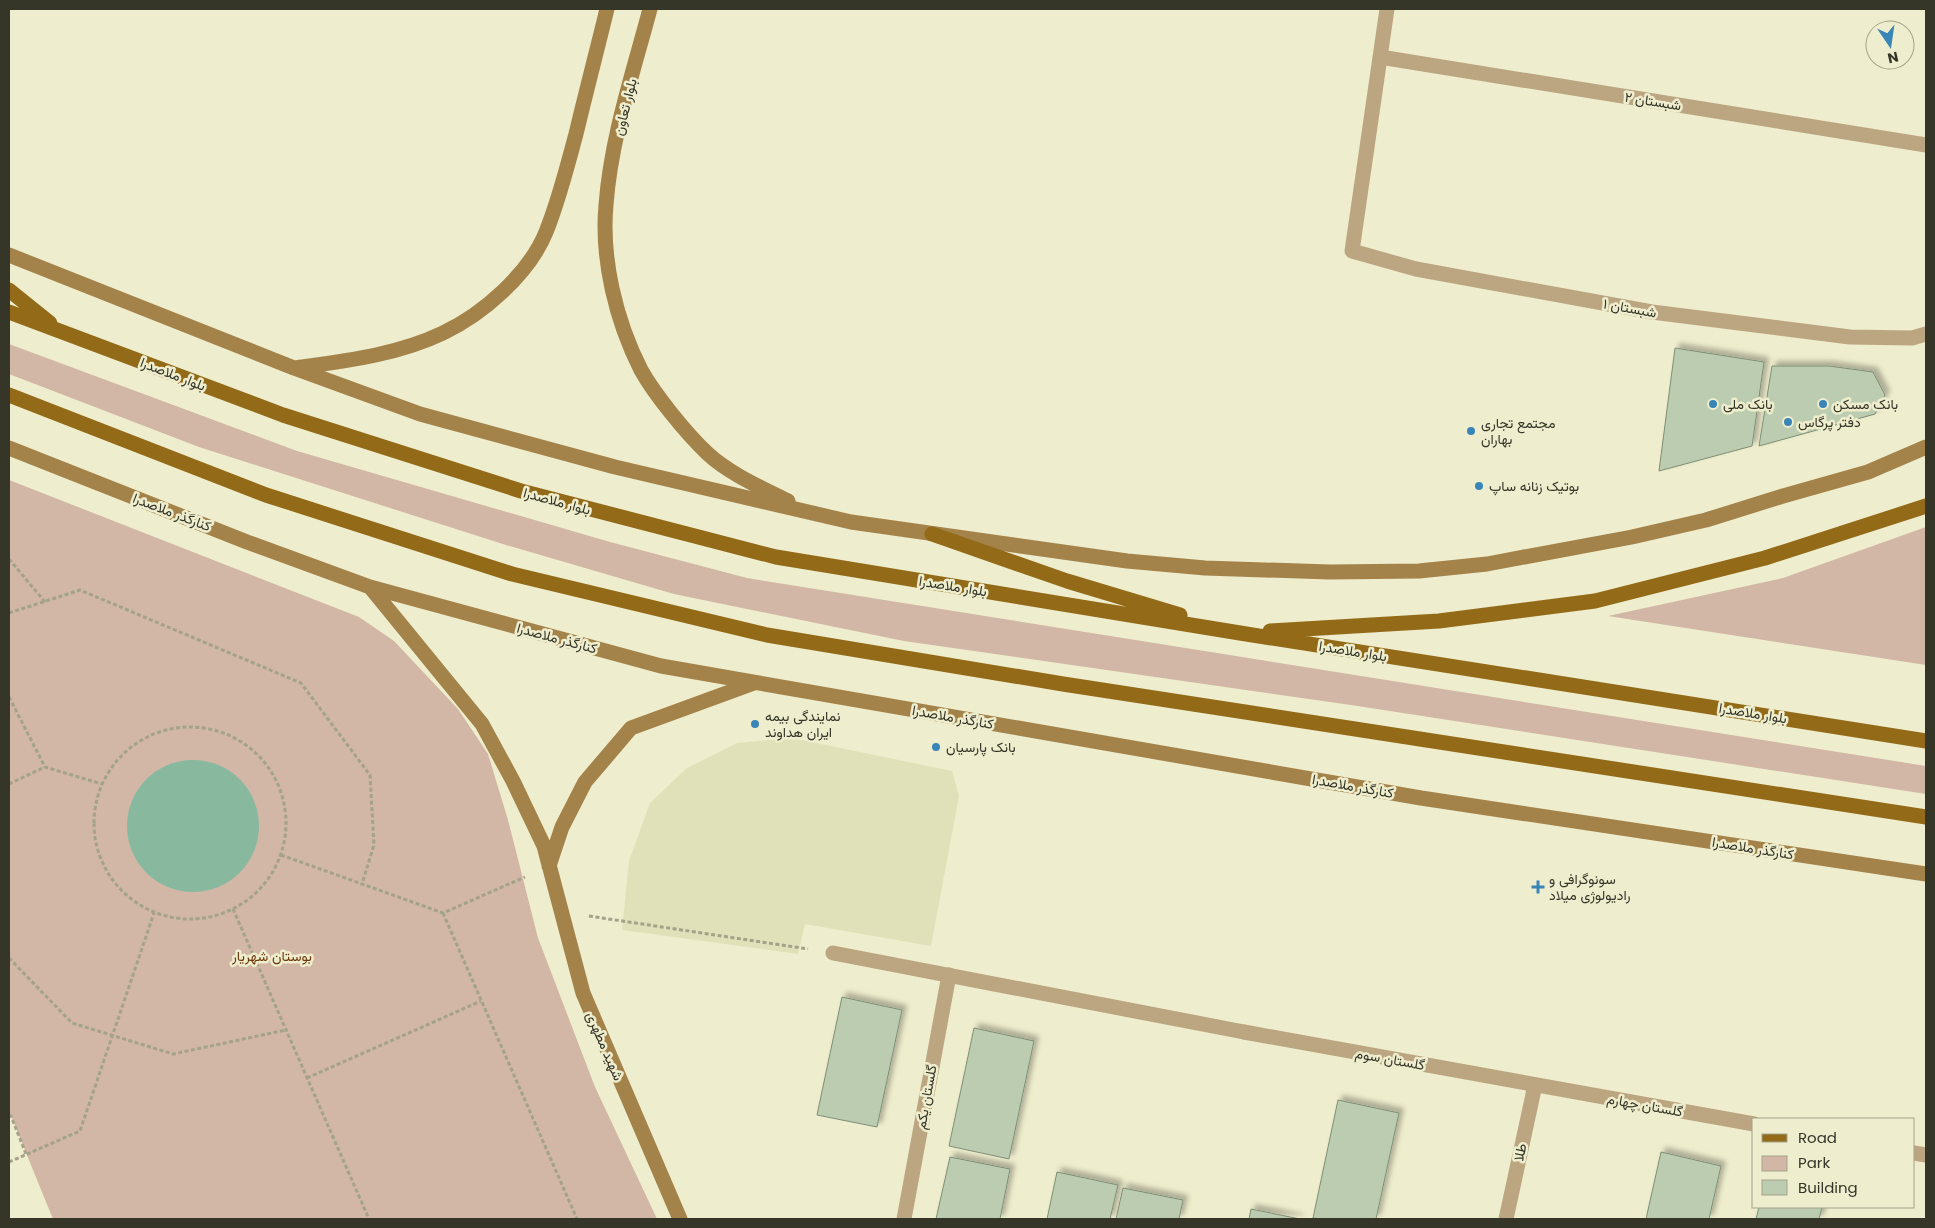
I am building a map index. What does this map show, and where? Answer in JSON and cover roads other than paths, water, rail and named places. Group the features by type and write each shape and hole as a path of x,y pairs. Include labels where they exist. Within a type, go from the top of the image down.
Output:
{"main road":[{"path":"294,368 378,355 407,346 442,333 474,314 502,294 526,266 546,234 561,189 607,9"},
{"name":"بلوار تعاون","path":"650,9 613,151 606,206 606,246 612,287 623,326 642,370 673,414 708,453 749,482 810,512"},
{"path":"9,255 294,368 420,414 615,467 851,522 1127,561 1262,571 1419,572 1487,564 1550,553 1706,520 1868,472 1926,447"},
{"path":"9,290 61,332"},
{"name":"بلوار ملاصدرا","path":"9,312 283,415 521,491 766,554 1240,633 1926,740"},
{"path":"9,395 266,495 503,571 767,635 1063,684 1926,817"},
{"name":"کنارگذر ملاصدرا","path":"9,448 247,542 370,587 661,666 1422,798 1926,874"},
{"path":"932,534 1067,581 1240,633 1440,621 1595,601 1765,558 1926,506"},
{"name":"شهید مطهری","path":"370,587 482,724 540,838 582,993 680,1219"},
{"path":"549,866 562,827 585,782 630,728 754,683"}],"street":[{"path":"1380,57 1387,9"},
{"name":"شبستان ۲","path":"1380,57 1926,145"},
{"name":"شبستان ۱","path":"1380,57 1352,251 1416,269 1652,312 1850,337 1919,336"},
{"name":"گلستان سوم","path":"833,953 1244,1032 1535,1085"},
{"name":"گلستان یکم","path":"904,1219 949,975"},
{"name":"گلستان چهارم","path":"1535,1085 1752,1124"},
{"name":"طلا","path":"1506,1219 1535,1085"}],"place":[{"name":"بانک ملی","path":"1713,404"},
{"name":"بانک مسکن","path":"1823,404"},
{"name":"دفتر پرگاس","path":"1788,422"},
{"name":"مجتمع تجاری بهاران","path":"1471,431"},
{"name":"بوتیک زنانه ساپ","path":"1479,486"},
{"name":"نمایندگی بیمه ایران هداوند","path":"755,724"},
{"name":"بانک پارسیان","path":"936,747"},
{"name":"سونوگرافی و رادیولوژی میلاد","path":"1538,887"}],"park label":[{"name":"بوستان شهریار","path":"272,956"}]}
